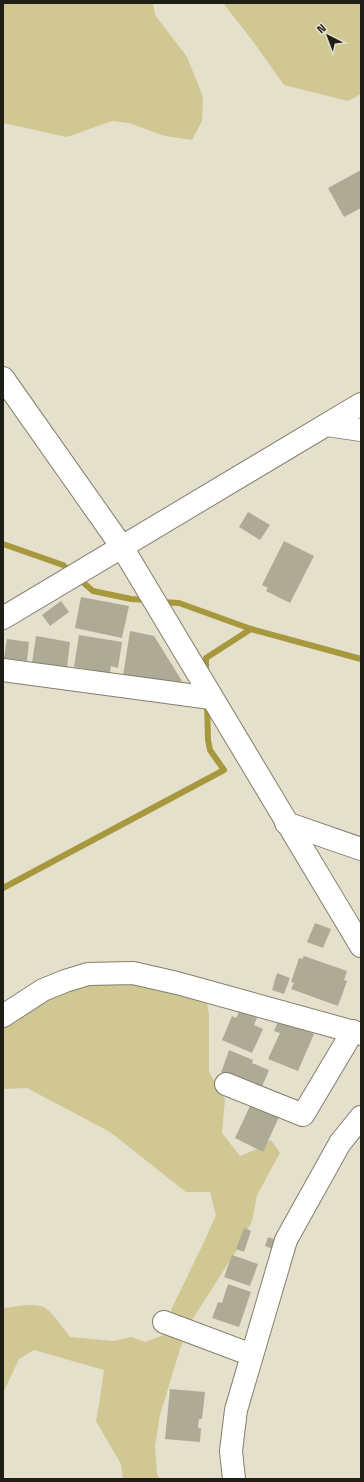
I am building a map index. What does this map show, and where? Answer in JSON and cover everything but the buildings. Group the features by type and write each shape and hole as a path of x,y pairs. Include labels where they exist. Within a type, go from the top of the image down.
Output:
{"street":[{"path":"3,378 122,547 361,946"},
{"path":"3,618 361,404"},
{"path":"327,425 361,430"},
{"path":"3,670 212,698"},
{"path":"286,823 361,849"},
{"path":"3,1016 43,990 65,981 88,974 133,973 177,983 357,1033 303,1115 226,1084"},
{"path":"234,1479 231,1451 236,1410 286,1240 340,1143 361,1117"},
{"path":"164,1322 252,1355"}],"shaded area":[{"path":"3,3 153,3 155,15 187,57 203,97 202,121 192,140 165,136 129,123 112,121 67,137 3,123"},
{"path":"223,3 361,3 361,94 348,101 284,85"},
{"path":"119,978 206,994 209,1016 209,1072 225,1099 222,1133 240,1156 255,1150 271,1140 280,1153 257,1195 252,1221 238,1248 192,1320 180,1349 160,1415 155,1446 157,1474 160,1479 123,1479 121,1464 96,1421 104,1370 34,1350 19,1359 3,1393 3,1308 27,1305 41,1306 53,1315 70,1337 113,1341 131,1337 145,1342 166,1334 176,1321 171,1310 216,1215 210,1192 186,1192 110,1132 27,1088 3,1089 3,1022 71,984"}],"waterway":[{"path":"3,544 63,565 93,591 131,599 148,600"},
{"path":"161,602 179,603 251,629 361,659"},
{"path":"206,672 206,658 251,629"},
{"path":"3,888 224,770 210,750 208,740 207,704"}]}
